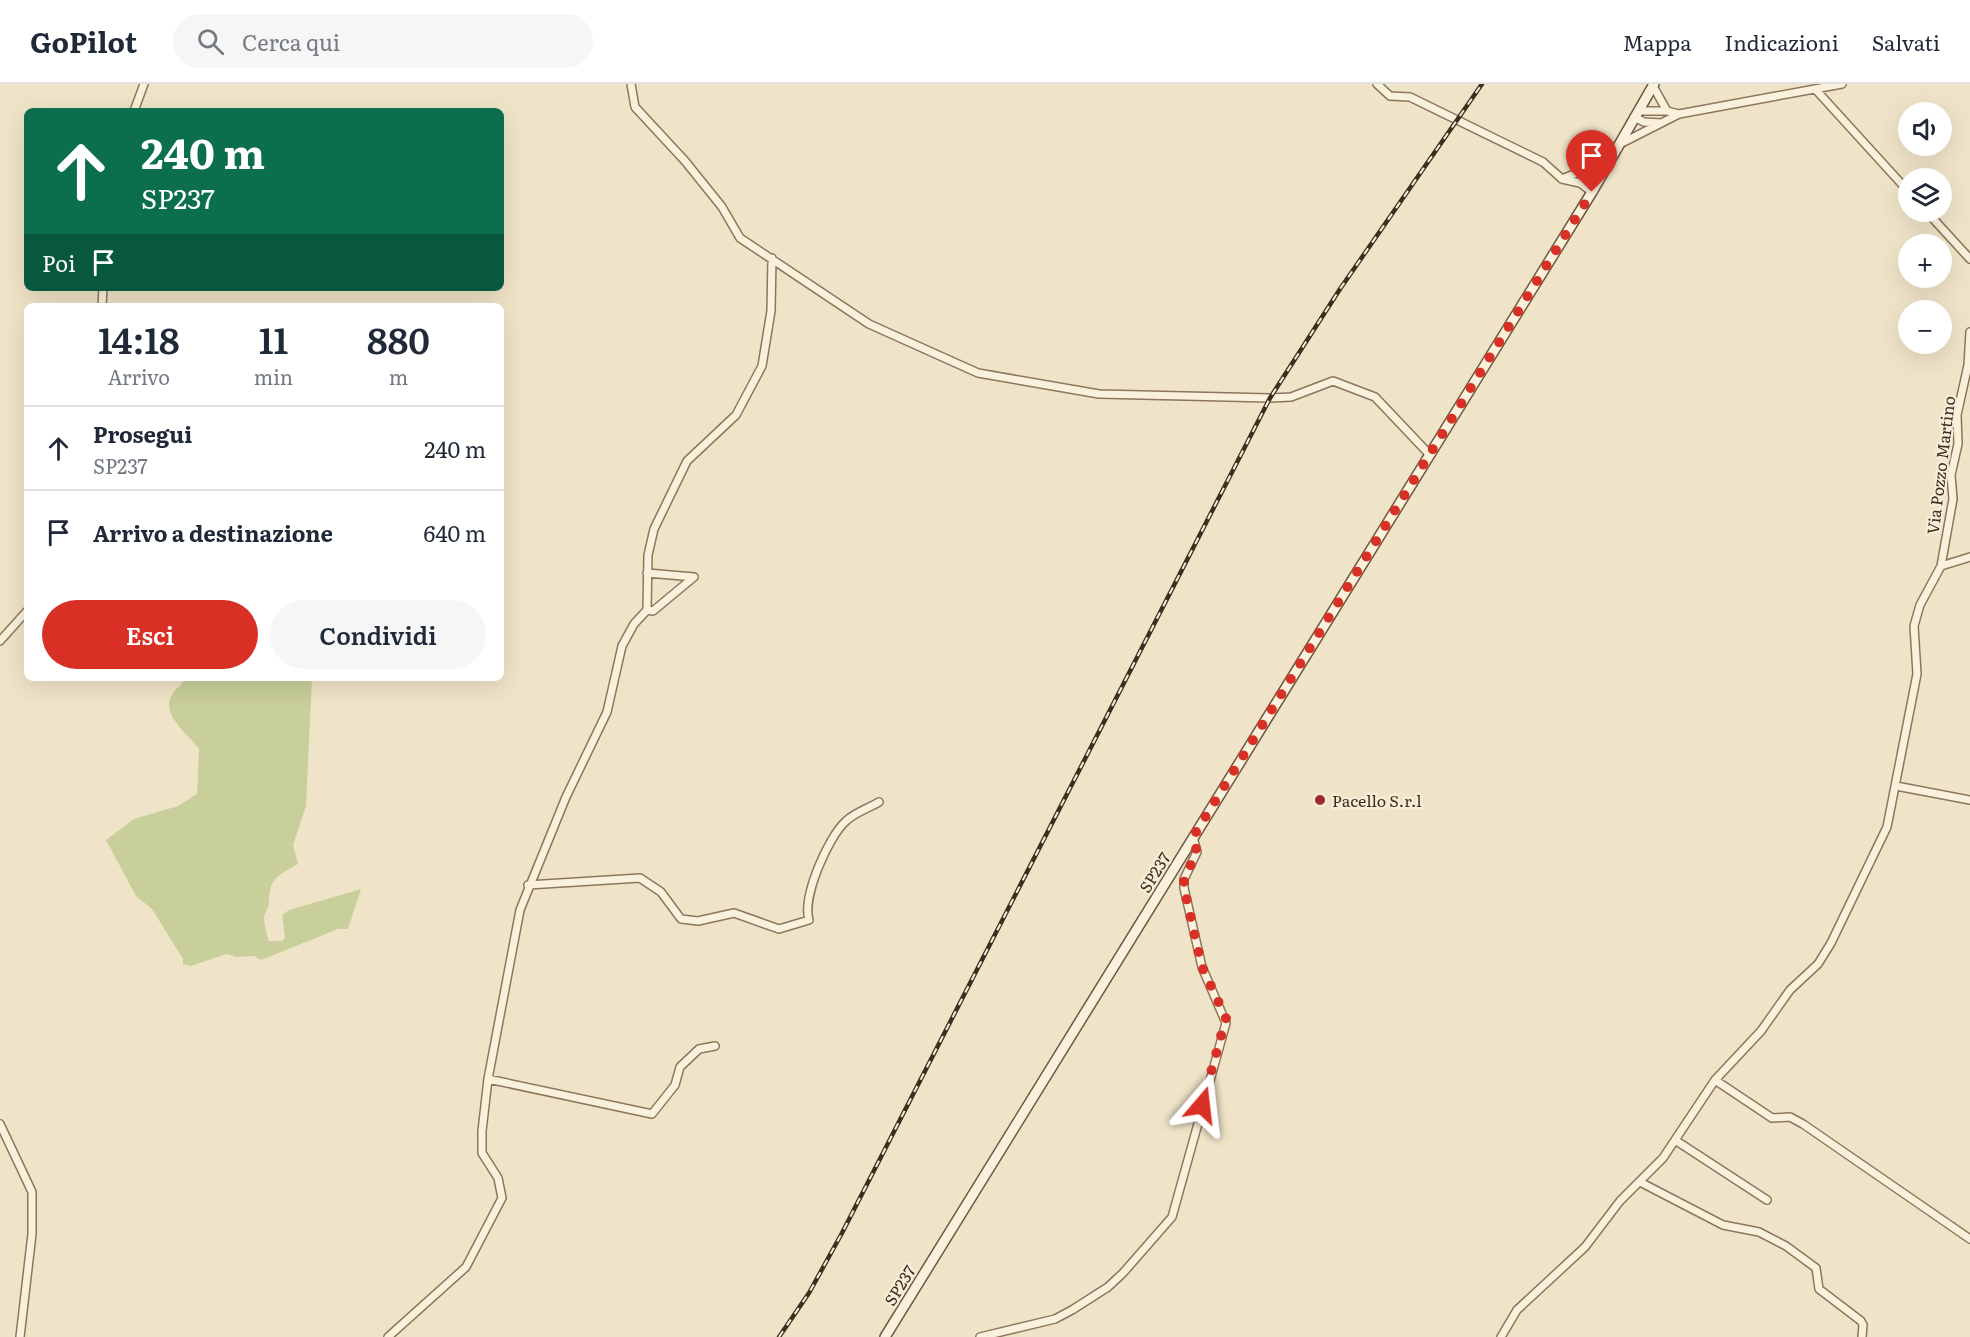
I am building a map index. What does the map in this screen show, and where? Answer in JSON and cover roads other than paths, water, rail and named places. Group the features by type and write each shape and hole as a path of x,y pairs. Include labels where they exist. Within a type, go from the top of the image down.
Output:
{"main road":[{"name":"SP237","path":"885,1337 1592,192 1654,85"}],"street":[{"path":"135,108 144,84"},
{"path":"631,84 635,107 685,160 722,207 740,238 869,324 978,373 1099,394 1291,397 1333,381 1375,397 1429,454"},
{"path":"1377,84 1389,96 1410,97 1543,162 1562,179 1580,183 1592,192"},
{"path":"1618,145 1679,114 1842,84"},
{"path":"1654,85 1667,111"},
{"path":"1816,90 1898,180"},
{"path":"1636,114 1667,111 1679,114"},
{"path":"1636,114 1644,122 1662,123"},
{"path":"1562,179 1611,159"},
{"path":"1936,222 1970,259"},
{"path":"388,1337 466,1267 501,1198 498,1178 482,1153 482,1131 488,1079 508,967 528,885 607,712 622,646 634,624 646,610 648,555 654,529 687,461 736,415 762,366 771,311 772,258"},
{"name":"Via Pozzo Martino","path":"1501,1337 1517,1310 1585,1246 1620,1201 1663,1158 1715,1080 1761,1031 1790,990 1822,957 1875,855 1887,827 1917,674 1914,626 1920,605 1941,566 1953,499 1952,475 1958,444 1958,415 1968,365 1970,332"},
{"path":"1941,566 1970,556"},
{"path":"646,610 653,611 694,577 647,573"},
{"path":"0,640 24,615"},
{"path":"1896,786 1970,800"},
{"path":"528,885 640,878 661,891 681,919 698,921 734,913 779,929 809,920 806,910 818,863 846,821 879,802"},
{"path":"980,1337 1054,1319 1072,1310 1108,1287 1172,1217 1226,1023 1202,967 1184,888 1184,879 1197,852 1193,837"},
{"path":"488,1079 652,1114 675,1084 680,1067 699,1048 715,1046"},
{"path":"1715,1080 1772,1118 1790,1117 1803,1124 1970,1239"},
{"path":"0,1124 32,1192 32,1234 20,1337"},
{"path":"1675,1140 1767,1200"},
{"path":"1640,1182 1723,1225 1766,1235 1811,1262 1818,1273 1819,1289 1861,1321 1862,1337"}],"railway":[{"path":"779,1337 809,1293 842,1233 1270,398 1340,289 1482,84"}],"place":[{"name":"Pacello S.r.l","path":"1320,800"}]}
